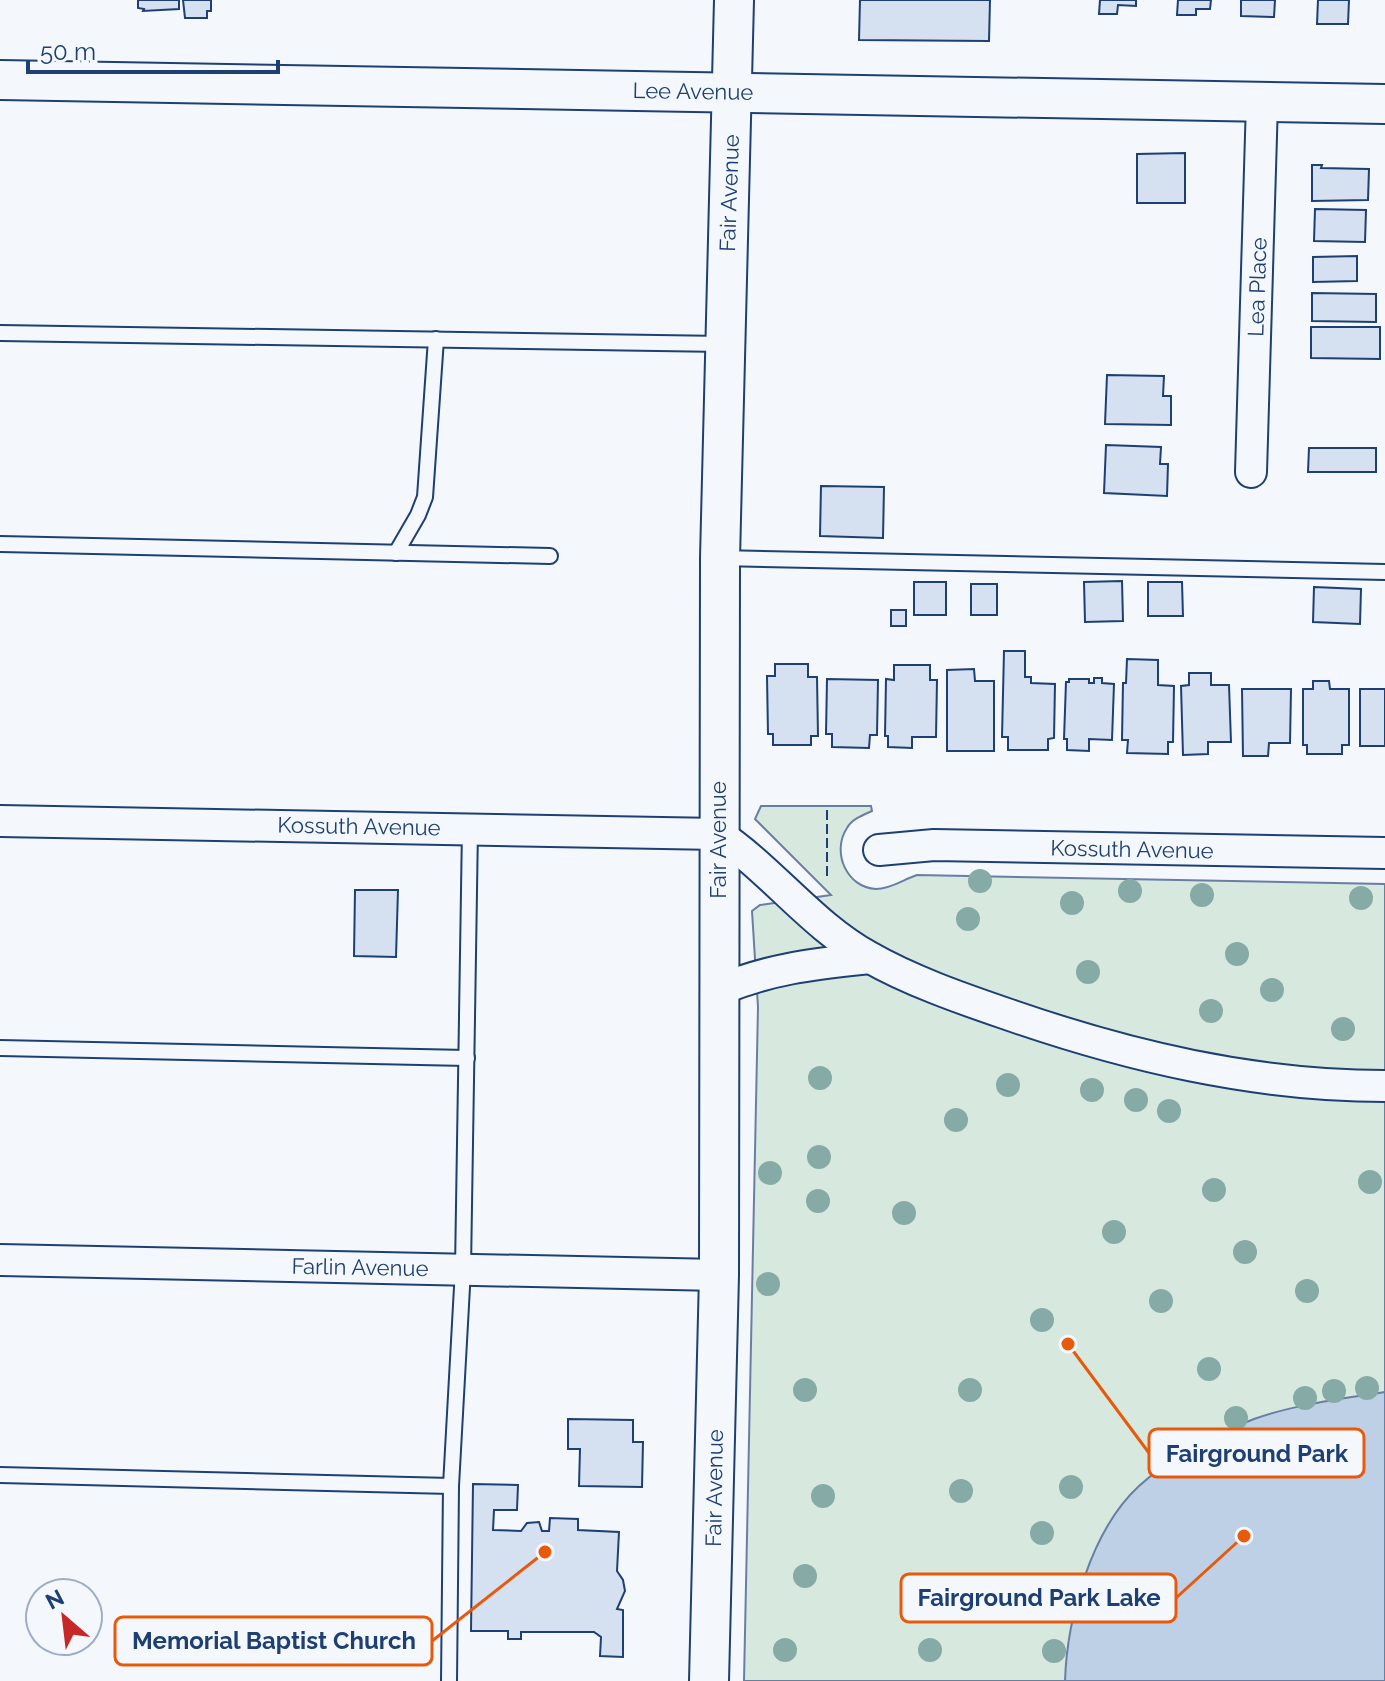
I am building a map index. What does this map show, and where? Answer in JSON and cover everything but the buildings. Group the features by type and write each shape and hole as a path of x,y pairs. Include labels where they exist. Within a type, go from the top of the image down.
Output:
{"street":[{"name":"Fair Avenue","path":"709,1681 719,1275 720,558 734,0"},
{"name":"Lee Avenue","path":"0,80 1385,104"},
{"name":"Lea Place","path":"1251,472 1262,102"},
{"name":"Kossuth Avenue","path":"0,821 718,834"},
{"path":"718,834 738,847 806,912 870,958 964,999 1071,1037 1199,1069 1337,1086 1385,1086"},
{"name":"Kossuth Avenue","path":"879,850 934,845 1385,853"},
{"path":"719,990 787,967 870,958"},
{"name":"Farlin Avenue","path":"0,1260 719,1275"}],"lane":[{"path":"0,333 724,344"},
{"path":"396,553 425,497 436,339"},
{"path":"0,544 550,556"},
{"path":"720,558 1385,572"},
{"path":"449,1681 451,1486 463,1269 470,828"},
{"path":"0,1048 467,1058"},
{"path":"0,1475 451,1486"}],"shaded area":[{"path":"761,806 871,806 872,811 849,825 842,837 841,858 850,876 866,887 876,889 917,875 1385,884 1385,1681 744,1681 758,1007 752,911 760,905 831,895 755,819"}],"water":[{"path":"1385,1392 1385,1681 1065,1681 1071,1630 1085,1576 1107,1526 1139,1486 1194,1447 1254,1419 1303,1406"}],"fence":[{"path":"827,809 827,876"}],"place":[{"name":"Fairground Park","path":"1068,1344"},
{"name":"Fairground Park Lake","path":"1244,1536"},
{"name":"Memorial Baptist Church","path":"545,1552"}]}
